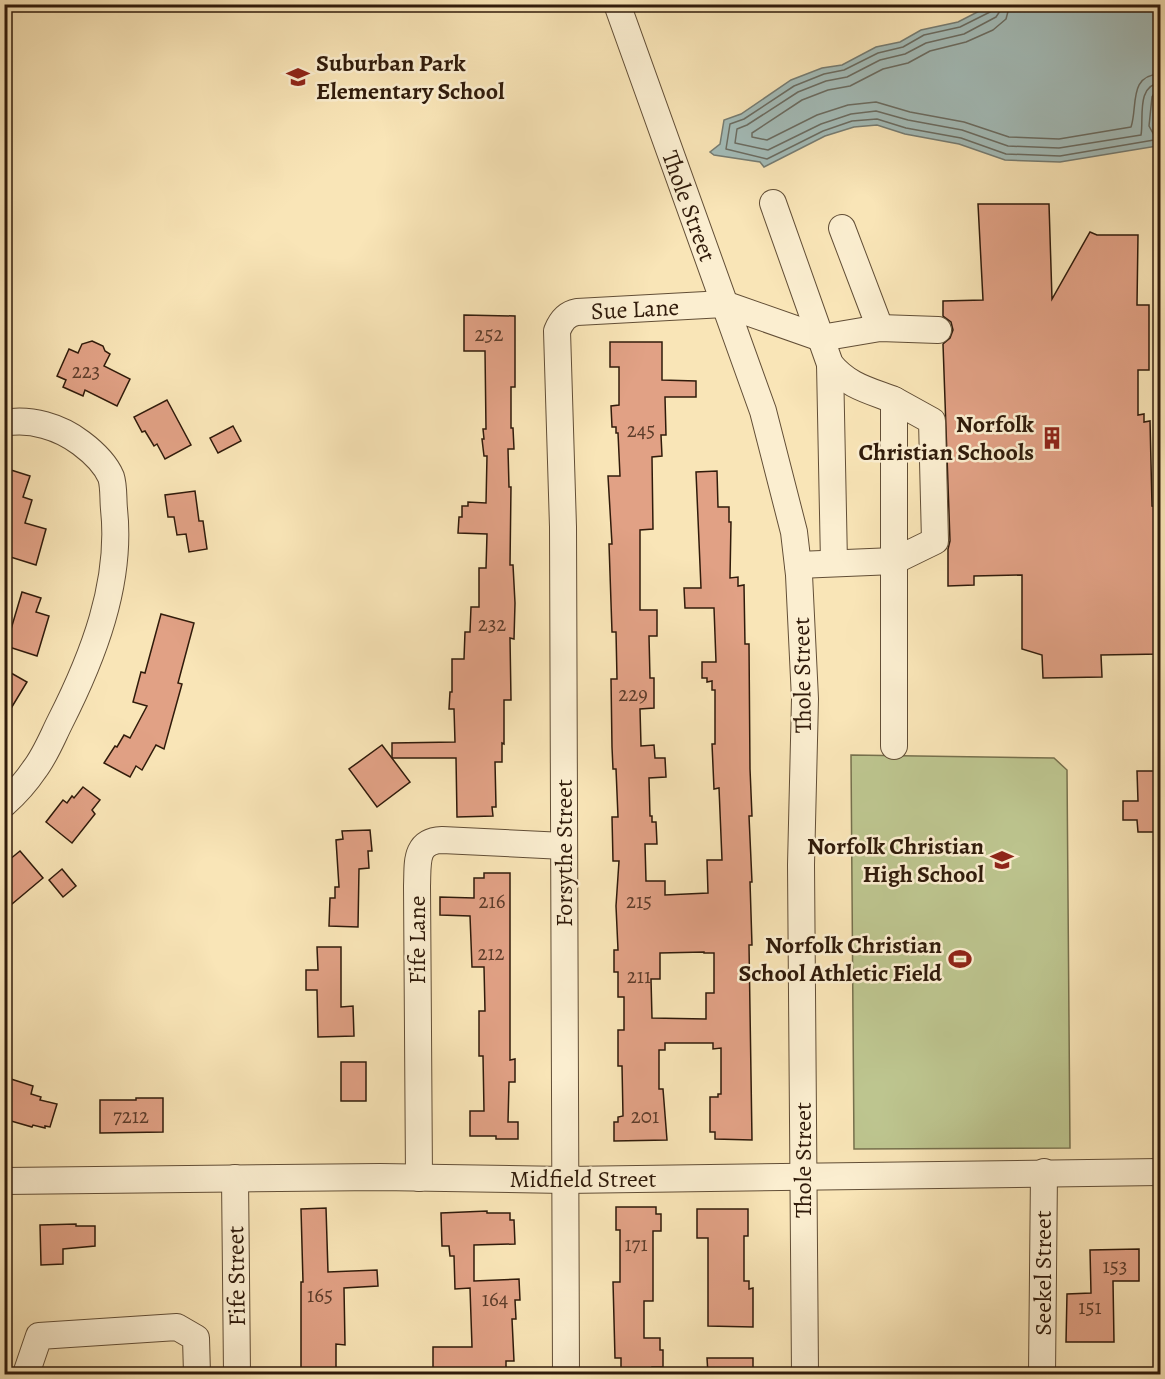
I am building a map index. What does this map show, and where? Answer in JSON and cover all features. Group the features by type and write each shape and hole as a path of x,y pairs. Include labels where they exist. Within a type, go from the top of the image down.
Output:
{"street":[{"name":"Thole Street","path":"617,4 764,411 791,521 798,565 805,699 801,865 805,1374"},
{"path":"773,203 830,364 841,378 894,400 932,421 935,541 894,561 798,565"},
{"path":"842,228 880,328"},
{"name":"Sue Lane","path":"556,331 561,321 571,313 577,312 724,304"},
{"path":"724,304 821,339 880,328 938,330"},
{"name":"Forsythe Street","path":"556,331 563,527 566,1374"},
{"path":"830,364 834,563"},
{"path":"894,400 894,746"},
{"path":"4,423 34,423 56,428 72,436 93,453 111,478 116,521 110,589 93,648 69,704 35,770 4,804"},
{"name":"Fife Lane","path":"419,1178 417,886 419,852 425,844 434,840 564,846"},
{"name":"Seekel Street","path":"1042,1374 1044,1172"},
{"name":"Midfield Street","path":"4,1181 235,1178 565,1180 1161,1172"},
{"name":"Fife Street","path":"235,1178 237,1374"},
{"path":"26,1374 39,1336 177,1327 196,1338 197,1374"}],"green space":[{"name":"Norfolk Christian School Athletic Field","path":"851,755 1054,758 1067,770 1070,1148 854,1149"}],"water":[{"path":"991,5 1160,5 1160,73 1155,125 1160,134 1160,147 1060,162 1005,160 959,144 905,134 877,125 854,127 825,136 764,167 760,162 714,155 710,152 720,144 724,120 741,114 791,80 822,68 842,65 876,47 900,42 921,30 958,22"}],"building":[{"name":"Norfolk Christian Schools","path":"978,204 1049,204 1052,299 1090,232 1097,235 1138,235 1137,305 1149,305 1149,370 1138,370 1138,415 1144,414 1144,422 1150,421 1152,506 1161,507 1161,654 1101,655 1102,677 1043,678 1042,655 1022,649 1022,575 974,576 974,585 948,586 950,541 943,344 950,338 953,330 951,322 943,316 943,301 983,300"},
{"path":"464,315 515,316 515,387 511,387 511,428 513,428 514,449 508,449 509,487 511,487 510,565 513,565 515,603 514,639 510,638 511,700 504,700 502,762 495,762 496,807 492,807 493,816 457,817 456,758 392,758 392,743 455,742 454,709 449,709 450,692 452,692 452,659 464,659 465,632 470,632 471,607 479,607 479,568 486,568 487,534 458,533 462,506 468,506 468,502 486,503 487,456 484,456 482,439 484,439 483,429 486,429 485,351 464,351"},
{"path":"92,341 103,346 110,354 104,366 130,379 117,406 85,390 83,396 63,387 66,380 57,376 69,349 78,353 82,344"},
{"path":"610,342 662,342 662,380 696,381 696,397 665,397 666,435 661,435 662,456 652,457 653,529 640,530 640,610 657,610 657,636 649,636 650,678 654,678 654,708 640,709 641,746 654,745 655,758 665,758 666,777 649,778 650,816 652,816 652,822 656,822 657,844 645,844 646,881 665,881 665,895 708,893 707,860 722,860 719,788 714,789 712,744 715,744 715,690 712,690 712,681 707,682 707,678 702,678 702,662 716,662 714,608 685,608 684,588 701,588 696,472 717,471 718,507 729,507 729,522 731,522 730,578 738,577 738,586 744,585 745,644 749,644 752,816 749,816 752,945 749,945 752,1140 715,1139 715,1132 710,1132 710,1097 718,1097 718,1094 721,1094 721,1048 713,1049 713,1043 665,1043 665,1050 659,1050 659,1089 663,1089 667,1140 614,1141 614,1122 618,1122 618,1117 623,1116 622,1066 618,1066 618,1030 624,1030 624,997 618,997 618,972 614,972 614,950 618,950 616,906 619,861 613,861 612,817 618,817 616,769 613,769 611,679 617,679 616,632 612,632 609,544 612,544 608,476 620,476 618,433 616,433 616,427 612,427 611,406 619,405 619,367 610,367","holes":["660,953 714,953 714,993 706,993 706,1019 652,1018 651,979 660,979"]},
{"path":"167,400 191,445 165,459 157,444 154,446 145,431 142,432 134,417"},
{"path":"233,426 241,441 218,453 210,438"},
{"path":"11,470 30,476 23,497 32,500 25,523 46,529 36,565 4,555 4,491"},
{"path":"195,491 199,521 203,521 207,549 189,552 186,534 177,535 174,517 168,517 165,495"},
{"path":"22,592 41,598 36,612 49,616 37,656 6,646"},
{"path":"161,614 194,623 178,683 182,684 164,749 156,745 142,770 136,766 130,777 104,763 124,735 130,738 147,706 133,702 141,672 145,673"},
{"path":"4,669 27,682 4,720"},
{"path":"382,745 410,782 377,807 349,769"},
{"path":"1137,771 1157,771 1157,832 1138,832 1137,820 1123,820 1123,801 1138,801"},
{"path":"83,787 100,800 92,810 95,814 72,843 46,822 63,800 67,803"},
{"path":"370,830 372,851 368,851 369,868 359,869 358,927 329,926 330,898 335,898 335,887 339,887 336,840 343,839 342,831"},
{"path":"20,851 43,878 12,904 4,895 4,864"},
{"path":"62,869 76,886 63,897 49,880"},
{"path":"484,873 510,873 510,1060 515,1059 515,1082 509,1082 508,1122 518,1122 518,1139 470,1136 470,1111 484,1111 483,1056 479,1056 479,1011 485,1011 484,967 472,967 470,916 440,915 440,897 474,898 474,878 484,878"},
{"path":"317,947 341,947 341,1007 353,1006 354,1036 318,1037 317,990 306,990 306,970 318,970"},
{"path":"341,1062 366,1062 366,1101 341,1101"},
{"path":"11,1079 33,1086 31,1094 41,1097 40,1100 57,1104 50,1127 33,1125 32,1127 4,1119 4,1104"},
{"path":"136,1098 163,1098 163,1132 100,1133 100,1100 136,1100"},
{"path":"616,1207 656,1207 656,1214 661,1214 661,1231 653,1231 653,1301 644,1301 644,1338 660,1338 660,1350 663,1350 663,1367 652,1367 652,1374 621,1374 621,1358 615,1358 613,1282 620,1282 620,1230 616,1230"},
{"path":"326,1208 328,1272 377,1270 378,1286 344,1288 345,1345 336,1344 336,1370 326,1370 326,1374 301,1374 301,1282 303,1282 301,1209"},
{"path":"697,1209 748,1209 748,1236 744,1236 744,1281 749,1281 749,1289 753,1288 753,1327 708,1326 708,1238 697,1238"},
{"path":"487,1211 487,1213 510,1213 510,1220 514,1220 515,1244 474,1245 474,1281 519,1279 520,1300 515,1300 516,1319 512,1319 514,1361 506,1361 506,1374 433,1374 433,1347 472,1347 470,1288 455,1289 454,1256 450,1256 449,1246 442,1246 441,1213"},
{"path":"76,1224 76,1226 95,1226 95,1246 63,1249 63,1264 41,1265 40,1225"},
{"path":"1139,1249 1139,1281 1113,1281 1114,1342 1066,1342 1067,1294 1091,1293 1090,1250"},
{"path":"707,1358 753,1358 753,1374 708,1374"}],"place":[{"name":"Suburban Park Elementary School","path":"298,77"},
{"name":"Norfolk Christian Schools","path":"1052,438"},
{"name":"Norfolk Christian High School","path":"1002,860"},
{"name":"Norfolk Christian School Athletic Field","path":"960,959"}]}
